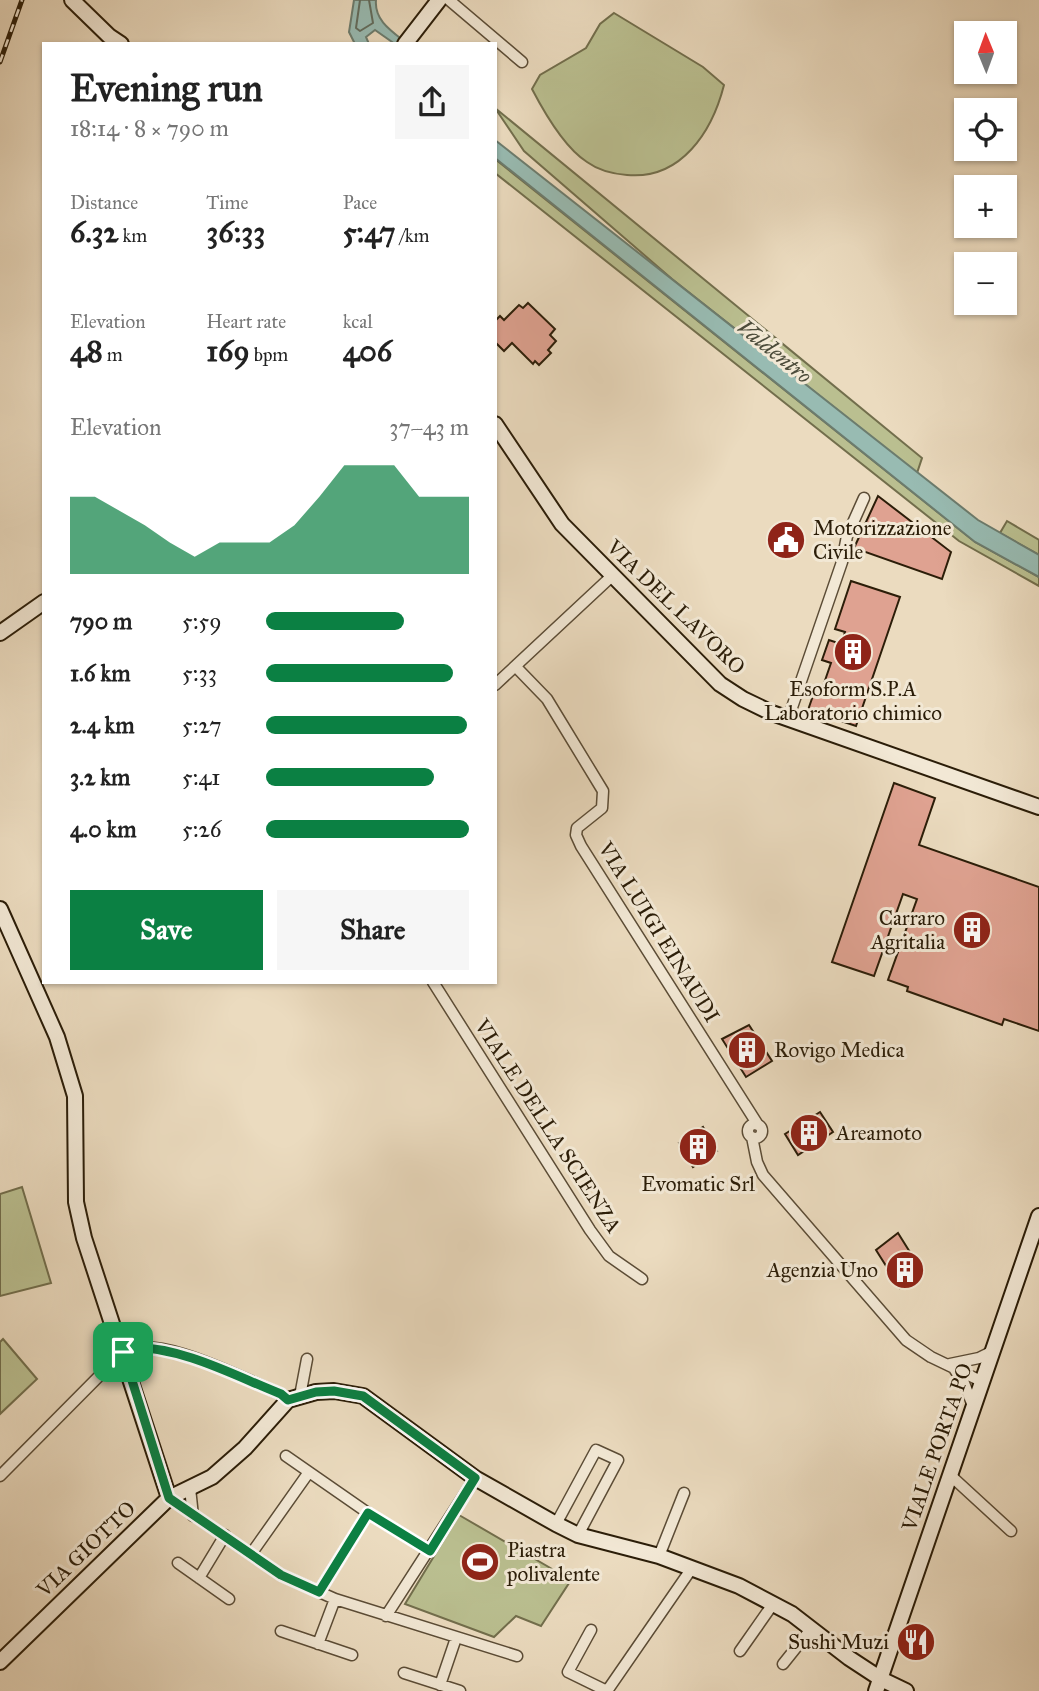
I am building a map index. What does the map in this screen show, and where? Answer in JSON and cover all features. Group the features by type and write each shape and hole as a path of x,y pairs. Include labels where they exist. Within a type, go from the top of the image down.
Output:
{"street":[{"path":"72,0 118,42"},
{"path":"407,40 439,0"},
{"path":"449,0 522,62"},
{"name":"VIA DEL LAVORO","path":"497,427 562,524 720,684 756,706 788,719 1039,807"},
{"path":"788,719 842,562 847,536 864,498"},
{"path":"497,683 612,575"},
{"path":"0,633 42,602"},
{"name":"VIA LUIGI EINAUDI","path":"516,667 547,699 603,791 602,808 577,828 576,835 755,1123 748,1130 756,1137 754,1150 763,1175 906,1340 930,1357 950,1364"},
{"path":"0,909 57,1037 70,1076 78,1130 76,1202 85,1240 169,1498 281,1575 386,1616 516,1656"},
{"name":"VIALE DELLA SCIENZA","path":"434,984 602,1247 609,1256 642,1279"},
{"name":"VIALE PORTA PO","path":"878,1685 1039,1216"},
{"path":"0,1476 123,1352 132,1347 152,1347 183,1354 294,1398 334,1391 363,1396 475,1478 556,1524 578,1535 659,1556 739,1586 811,1629 878,1685 906,1691"},
{"path":"950,1364 979,1358 991,1352"},
{"path":"294,1398 307,1359"},
{"path":"950,1364 966,1365 983,1376"},
{"path":"950,1364 964,1383 972,1406"},
{"name":"VIA GIOTTO","path":"0,1662 169,1498 212,1477 294,1398"},
{"path":"556,1524 596,1450 618,1460 578,1535"},
{"path":"286,1456 368,1513 430,1551"},
{"path":"251,1554 309,1472"},
{"path":"950,1475 1011,1531"},
{"path":"386,1616 475,1478"},
{"path":"190,1488 191,1515"},
{"path":"659,1556 684,1493"},
{"path":"319,1592 368,1513"},
{"path":"199,1578 225,1535"},
{"path":"178,1563 229,1599"},
{"path":"591,1630 568,1672 607,1691 692,1568"},
{"path":"318,1644 335,1598"},
{"path":"740,1651 773,1604"},
{"path":"783,1664 811,1629"},
{"path":"281,1631 352,1655"},
{"path":"440,1685 456,1639"},
{"path":"404,1673 460,1691"}],"green space":[{"path":"614,13 703,67 724,85 719,103 702,135 678,161 663,170 646,174 617,174 587,162 563,139 532,89 540,75 586,48 600,24"},
{"path":"497,110 922,458 917,473 672,279 524,151"},
{"path":"497,161 975,542 1039,577 1039,586 959,541 497,175"},
{"path":"1007,521 1039,540 1039,555 1000,533"},
{"path":"22,1187 51,1283 0,1296 0,1194"},
{"path":"3,1339 37,1379 0,1414 0,1342"},
{"path":"459,1515 571,1580 541,1626 516,1616 494,1637 405,1604"}],"water":[{"path":"354,0 376,0 381,20 406,42 392,42 375,30 366,37 368,42 354,42 349,32"},
{"path":"497,142 978,520 1039,555 1039,577 975,542 497,160"}],"building":[{"path":"528,303 555,329 550,335 556,341 548,350 551,353 539,365 535,361 533,364 512,343 504,351 497,344 497,319 500,316 504,320 519,305 523,308"},
{"path":"878,496 951,552 942,579 854,548"},
{"name":"Motorizzazione Civile","path":"783,525 801,543 789,555 772,537"},
{"name":"Esoform S.P.A Laboratorio chimico","path":"851,581 900,597 856,726 808,710 815,690 821,692 831,663 822,660 829,640 841,644 845,632 835,629"},
{"name":"Carraro Agritalia","path":"894,783 935,798 919,845 1039,887 1039,1031 1004,1019 1002,1025 907,991 908,987 888,980 917,899 903,894 874,976 832,962"},
{"name":"Rovigo Medica","path":"749,1025 772,1061 746,1077 722,1039"},
{"name":"Areamoto","path":"820,1112 833,1132 798,1155 785,1134"},
{"name":"Evomatic Srl","path":"703,1127 717,1151 693,1167 679,1143"},
{"path":"898,1233 923,1273 900,1288 876,1250"}],"railway":[{"path":"0,62 22,0"}],"place":[{"name":"Motorizzazione Civile","path":"786,540"},
{"name":"Esoform S.P.A Laboratorio chimico","path":"853,652"},
{"name":"Carraro Agritalia","path":"972,930"},
{"name":"Rovigo Medica","path":"747,1050"},
{"name":"Areamoto","path":"809,1133"},
{"name":"Evomatic Srl","path":"698,1147"},
{"name":"Agenzia Uno","path":"905,1270"},
{"name":"Piastra polivalente","path":"480,1562"},
{"name":"Sushi Muzi","path":"916,1642"}],"route":[{"path":"132,1347 152,1347 183,1354 281,1394 288,1400 316,1392 334,1391 363,1396 475,1478 430,1551 368,1513 319,1592 281,1575 169,1498 123,1352 132,1347"}],"water label":[{"name":"Valdentro","path":"775,351"}]}
